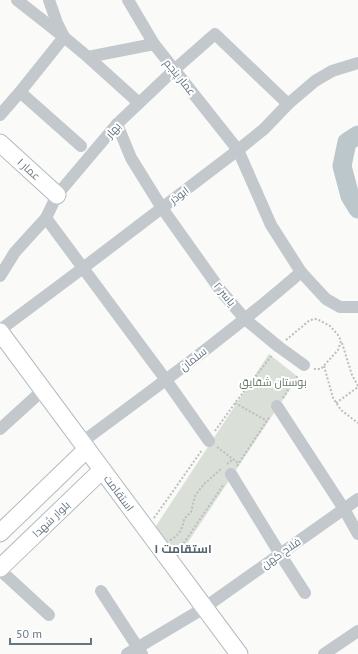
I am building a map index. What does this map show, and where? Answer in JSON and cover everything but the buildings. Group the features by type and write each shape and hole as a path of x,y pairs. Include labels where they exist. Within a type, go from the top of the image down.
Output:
{"main road":[{"name":"عمار ۱","path":"0,143 57,196"},
{"name":"استقامت","path":"0,331 239,654"},
{"path":"0,533 84,445"},
{"name":"بلوار شهدا","path":"0,569 102,470"}],"street":[{"path":"17,0 88,57 139,103"},
{"path":"49,0 57,23 64,37"},
{"name":"عمار پنجم","path":"128,0 154,44 238,150 271,226 300,272 326,299 340,307 358,307"},
{"name":"بهار","path":"0,276 15,252 46,218 57,196 117,124 174,70 215,34 288,104"},
{"path":"0,115 64,37"},
{"path":"88,57 154,44"},
{"name":"ابوذر","path":"0,331 238,150 264,129 288,104 314,81 332,71 358,63"},
{"path":"20,92 81,146"},
{"name":"یاسر ۲","path":"117,124 131,158 162,208 222,291 245,319 304,365"},
{"path":"46,218 166,380 209,441"},
{"name":"سلمان","path":"84,445 267,302 300,272"},
{"path":"0,429 43,390"},
{"path":"277,406 344,509 358,534"},
{"path":"231,474 305,593"},
{"name":"فلاح کهن","path":"136,652 204,608 358,500"},
{"path":"0,569 49,614"},
{"path":"101,591 136,652"},
{"path":"324,654 358,631"}],"path":[{"path":"279,347 310,320 317,319 330,326 338,335 358,387 336,403"},
{"path":"304,365 312,370 321,369 338,350 341,342"},
{"path":"324,366 333,398 342,410 358,423"},
{"path":"235,403 267,421"},
{"path":"209,441 238,463"},
{"path":"158,545 176,538 183,527 184,519 191,512 195,496 204,484 233,459"}],"green space":[{"name":"بوستان شقایق","path":"269,354 298,377 178,557 154,529"}],"waterway":[{"path":"358,135 347,142 342,166 350,196 358,209"}],"district":[{"name":"استقامت ۱","path":"183,549"}]}
